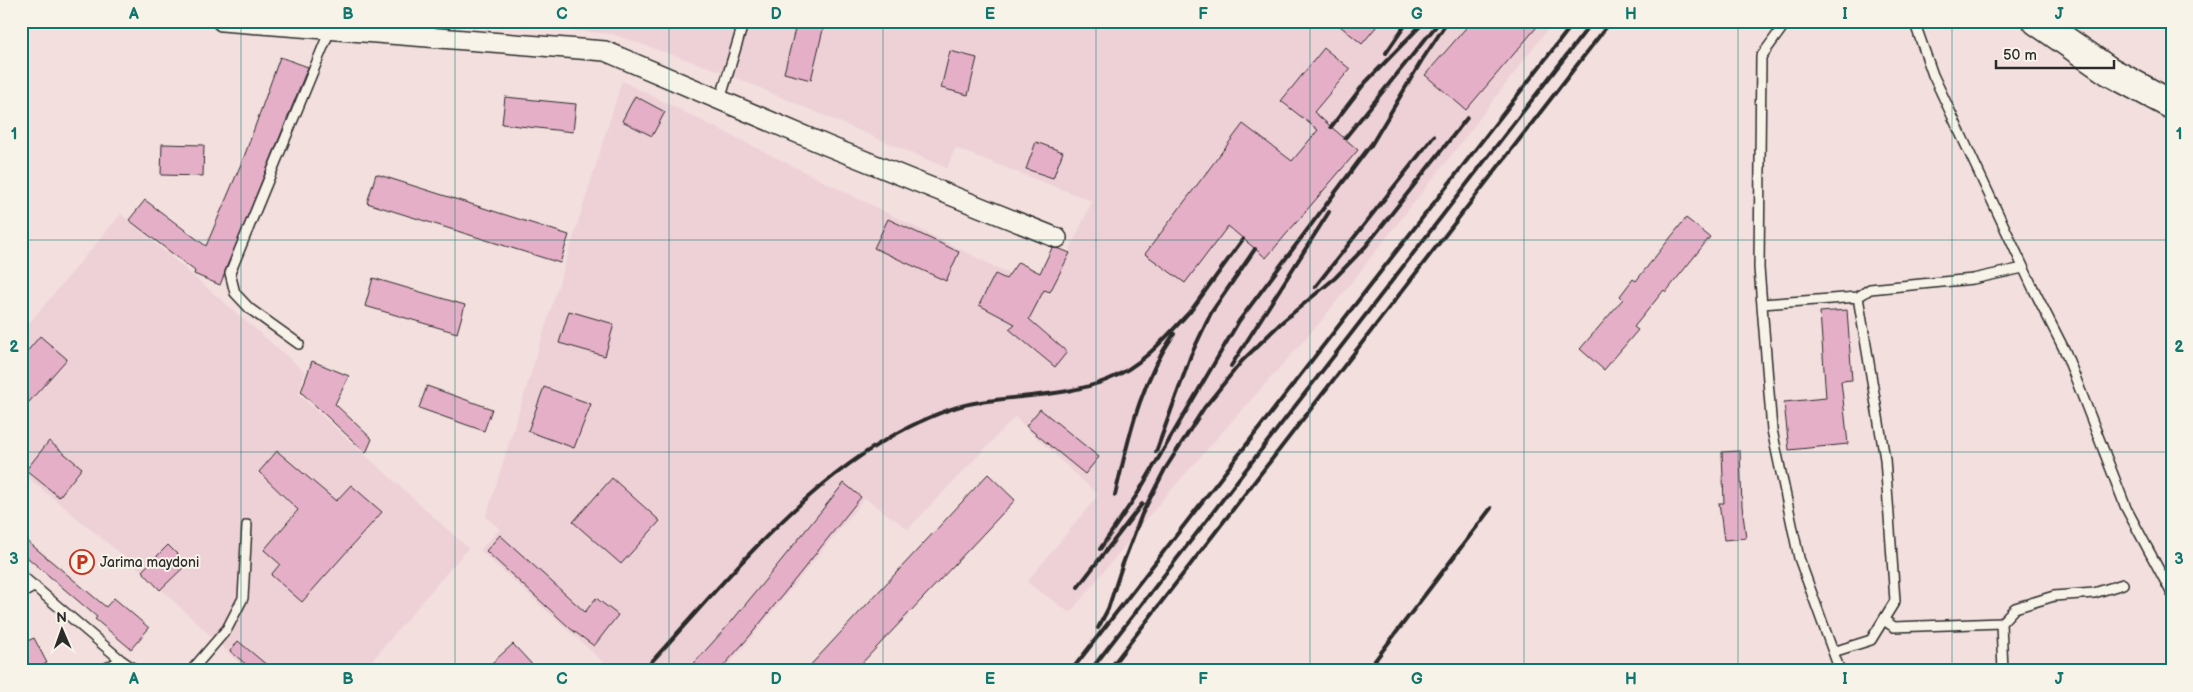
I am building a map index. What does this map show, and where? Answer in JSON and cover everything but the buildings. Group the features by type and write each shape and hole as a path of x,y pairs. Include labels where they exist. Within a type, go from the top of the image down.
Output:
{"highway":[{"path":"2037,21 2109,71 2172,105"},
{"path":"2059,21 2127,70 2172,90"}],"street":[{"path":"222,21 605,51 837,150 1057,238"}],"lane":[{"path":"720,100 744,21"},
{"path":"1787,21 1761,57 1759,268 1772,430 1799,558 1840,671"},
{"path":"1914,21 1933,75 2065,351 2126,508 2172,594"},
{"path":"299,344 250,309 235,293 230,273 330,30"},
{"path":"1762,304 1858,297 1870,289 1972,279 2024,268"},
{"path":"1833,652 1871,640 1895,601 1886,459 1858,297"},
{"path":"191,671 227,629 243,598 247,525"},
{"path":"21,575 121,660 137,671"},
{"path":"1884,620 1894,627 2001,623 2015,608 2054,596 2094,593 2123,584"},
{"path":"21,594 35,586"},
{"path":"2001,623 2003,671"},
{"path":"101,671 121,660"}],"shaded area":[{"path":"470,21 1554,21 1321,321 1163,499 1070,613 1027,582 1098,495 1015,417 908,529 865,498 724,671 613,671 480,550 500,529 486,517 622,81 1050,294 1092,201 955,148 947,168 720,71 612,34"},
{"path":"121,214 304,371 299,395 468,548 363,671 248,671 143,572 21,472 21,333"}],"railway":[{"path":"1386,53 1408,21"},
{"path":"1331,127 1364,84 1425,21"},
{"path":"1345,138 1440,21"},
{"path":"1370,147 1422,60 1448,21"},
{"path":"1071,671 1575,21"},
{"path":"1090,671 1593,21"},
{"path":"1108,671 1611,21"},
{"path":"1098,628 1108,609 1142,514 1165,469 1204,408 1242,361 1282,322 1335,278 1366,246 1467,118"},
{"path":"1315,287 1434,136"},
{"path":"1100,549 1138,493 1239,321 1373,142"},
{"path":"1231,366 1329,212"},
{"path":"1190,312 1243,239"},
{"path":"1156,452 1191,355 1211,313 1255,249"},
{"path":"645,669 767,536 800,504 871,449 917,423 971,403 1061,392 1107,380 1132,367 1154,349 1193,308"},
{"path":"1115,495 1131,432 1144,392 1152,372 1174,334"},
{"path":"1078,587 1142,504"},
{"path":"1367,671 1491,508"}],"place":[{"name":"Jarima maydoni","path":"82,562"}]}
